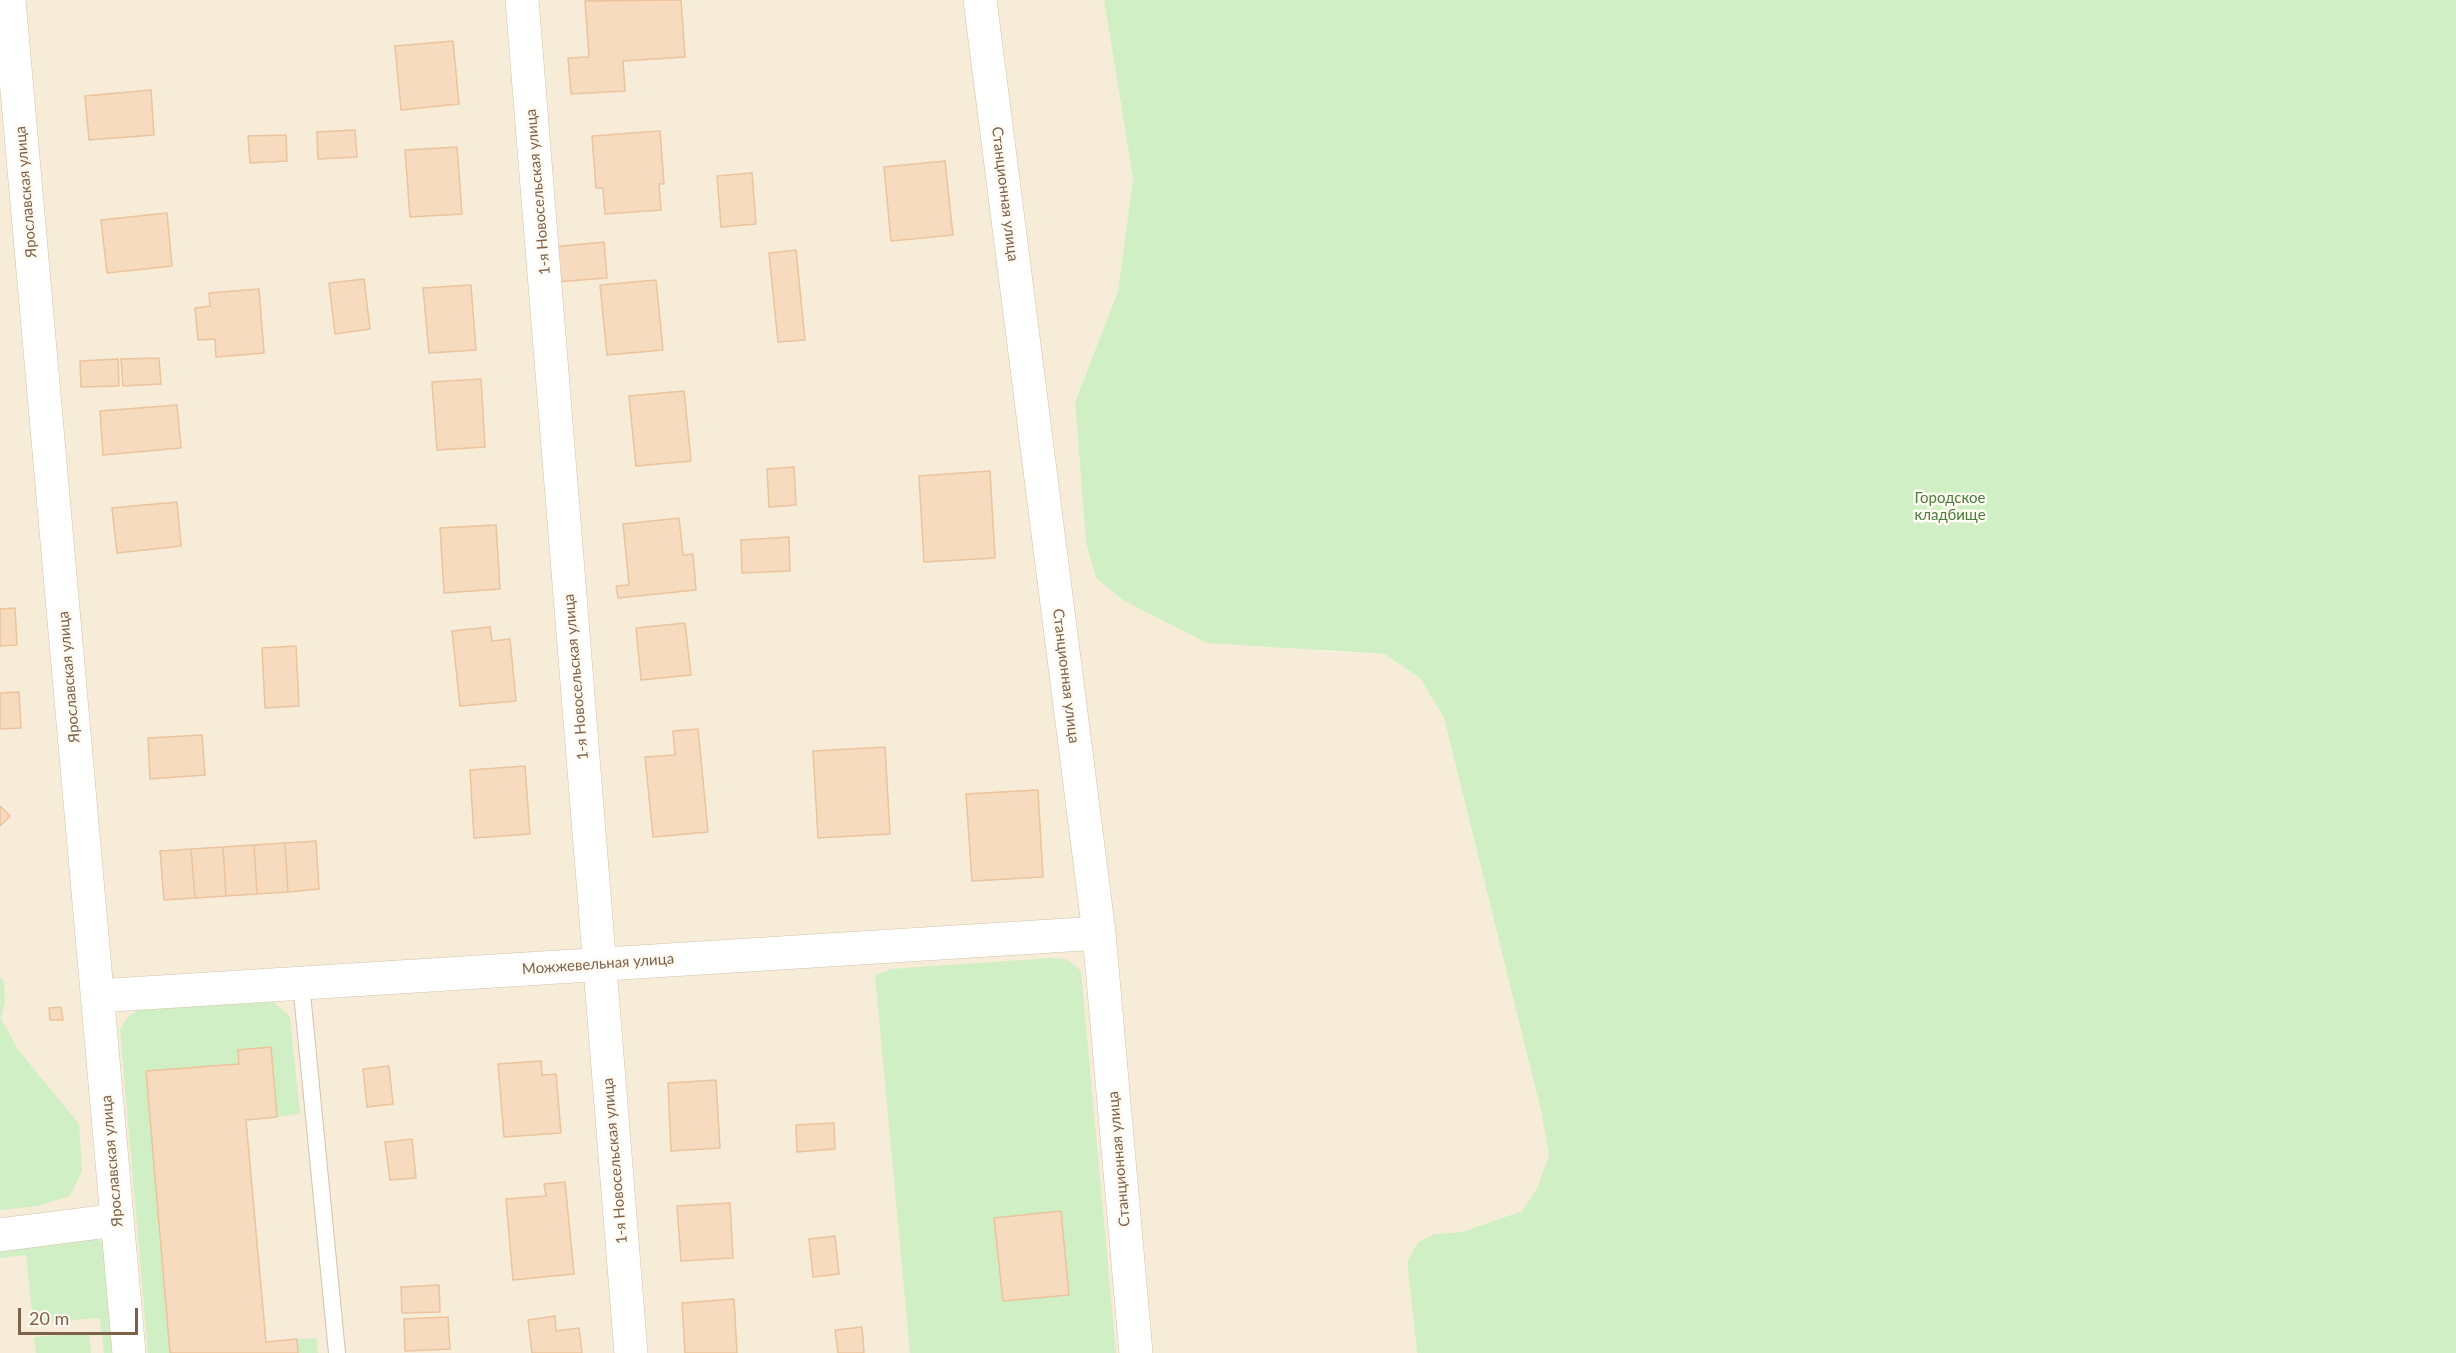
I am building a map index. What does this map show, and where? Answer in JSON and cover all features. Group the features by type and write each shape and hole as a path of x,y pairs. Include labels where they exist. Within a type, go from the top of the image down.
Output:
{"street":[{"name":"Ярославская улица","path":"9,0 129,1353"},
{"name":"1-я Новосельская улица","path":"522,0 631,1353"},
{"name":"Станционная улица","path":"980,0 1099,933 1136,1353"},
{"name":"Можжевельная улица","path":"97,996 1099,933"},
{"path":"0,1235 117,1220"}],"lane":[{"path":"301,983 337,1353"}],"shaded area":[{"path":"0,0 1104,0 1133,178 1118,291 1075,402 1086,543 1096,578 1321,651 1384,654 1420,678 1444,718 1541,1111 1549,1156 1537,1188 1522,1211 1462,1232 1434,1235 1418,1242 1407,1262 1417,1353 0,1353"}],"green space":[{"name":"Городское кладбище","path":"1104,0 2456,0 2456,1353 1417,1353 1407,1262 1418,1242 1434,1234 1462,1232 1522,1211 1537,1188 1549,1156 1541,1111 1444,718 1420,678 1384,654 1207,643 1123,600 1096,578 1086,543 1075,402 1118,291 1133,178"},
{"path":"1051,958 1066,959 1081,971 1116,1353 910,1353 875,975 891,969"},
{"path":"0,977 4,981 5,1002 1,1019 19,1051 79,1124 82,1171 70,1196 38,1206 0,1210"},
{"path":"274,1002 290,1017 300,1114 277,1117 271,1047 238,1050 239,1064 146,1072 170,1353 148,1353 120,1029 127,1018 138,1010"},
{"path":"91,1234 109,1248 121,1353 104,1353 100,1318 33,1323 26,1255 0,1258 0,1244"},
{"path":"89,1333 91,1353 36,1353 34,1337"},
{"path":"317,1338 318,1353 298,1353 297,1339"}],"building":[{"path":"681,0 685,57 623,61 625,91 571,94 568,58 589,57 585,1"},
{"path":"453,41 459,104 401,110 395,46"},
{"path":"151,90 154,135 89,140 85,96"},
{"path":"355,130 357,157 318,159 317,132"},
{"path":"660,131 664,184 659,184 661,210 605,214 603,188 596,188 592,136"},
{"path":"286,135 287,161 250,163 248,136"},
{"path":"457,147 462,214 410,217 405,150"},
{"path":"945,161 953,235 891,241 884,167"},
{"path":"752,173 756,224 721,227 717,176"},
{"path":"167,213 172,266 107,273 101,220"},
{"path":"604,242 607,278 556,282 553,247"},
{"path":"796,250 805,340 778,342 769,253"},
{"path":"364,279 370,329 335,334 329,283"},
{"path":"656,280 663,350 607,355 600,285"},
{"path":"471,285 476,350 429,353 423,288"},
{"path":"259,289 264,353 216,357 215,339 198,340 195,308 210,306 209,293"},
{"path":"159,358 161,384 123,386 121,359"},
{"path":"118,359 119,386 81,387 80,361"},
{"path":"481,379 485,447 437,450 432,382"},
{"path":"684,391 691,461 636,466 629,396"},
{"path":"177,405 181,448 103,455 100,411"},
{"path":"794,467 796,505 769,507 767,469"},
{"path":"990,471 995,558 924,562 919,476"},
{"path":"177,502 181,546 117,553 112,508"},
{"path":"679,518 683,555 693,554 696,590 618,598 616,586 629,585 623,524"},
{"path":"496,525 500,589 444,593 440,528"},
{"path":"789,537 790,571 742,573 741,540"},
{"path":"15,608 17,645 0,646 0,609"},
{"path":"685,623 691,675 641,680 636,628"},
{"path":"490,627 492,641 510,639 516,701 460,706 452,631"},
{"path":"296,646 299,706 265,708 262,648"},
{"path":"19,692 21,728 0,729 0,693"},
{"path":"698,729 708,832 653,837 645,757 675,755 673,731"},
{"path":"202,735 205,775 150,779 148,738"},
{"path":"885,747 890,834 818,838 813,751"},
{"path":"525,766 530,834 474,838 470,770"},
{"path":"1038,790 1043,877 972,881 966,794"},
{"path":"0,806 10,816 0,826"},
{"path":"316,841 319,889 288,892 285,843"},
{"path":"285,843 288,892 257,894 254,845"},
{"path":"254,845 257,894 226,896 223,847"},
{"path":"223,847 226,896 195,898 191,849"},
{"path":"191,849 195,898 164,900 160,851"},
{"path":"61,1007 63,1020 50,1020 49,1008"},
{"path":"271,1047 277,1117 246,1120 266,1342 297,1339 298,1353 170,1353 146,1071 239,1064 238,1050"},
{"path":"541,1061 542,1075 556,1074 561,1133 504,1137 498,1064"},
{"path":"389,1066 393,1104 367,1107 363,1069"},
{"path":"716,1080 720,1148 671,1151 668,1083"},
{"path":"834,1123 835,1149 797,1152 796,1125"},
{"path":"412,1139 416,1178 390,1180 385,1142"},
{"path":"565,1182 574,1274 513,1280 506,1199 546,1196 544,1184"},
{"path":"730,1203 733,1258 681,1261 677,1206"},
{"path":"1061,1211 1069,1295 1003,1301 994,1218"},
{"path":"835,1236 839,1274 813,1277 809,1239"},
{"path":"439,1285 440,1312 402,1313 401,1287"},
{"path":"734,1299 737,1353 685,1353 682,1303"},
{"path":"555,1316 556,1331 579,1328 582,1353 532,1353 528,1320"},
{"path":"448,1317 450,1349 405,1351 404,1319"},
{"path":"862,1327 864,1353 838,1353 835,1330"}]}
